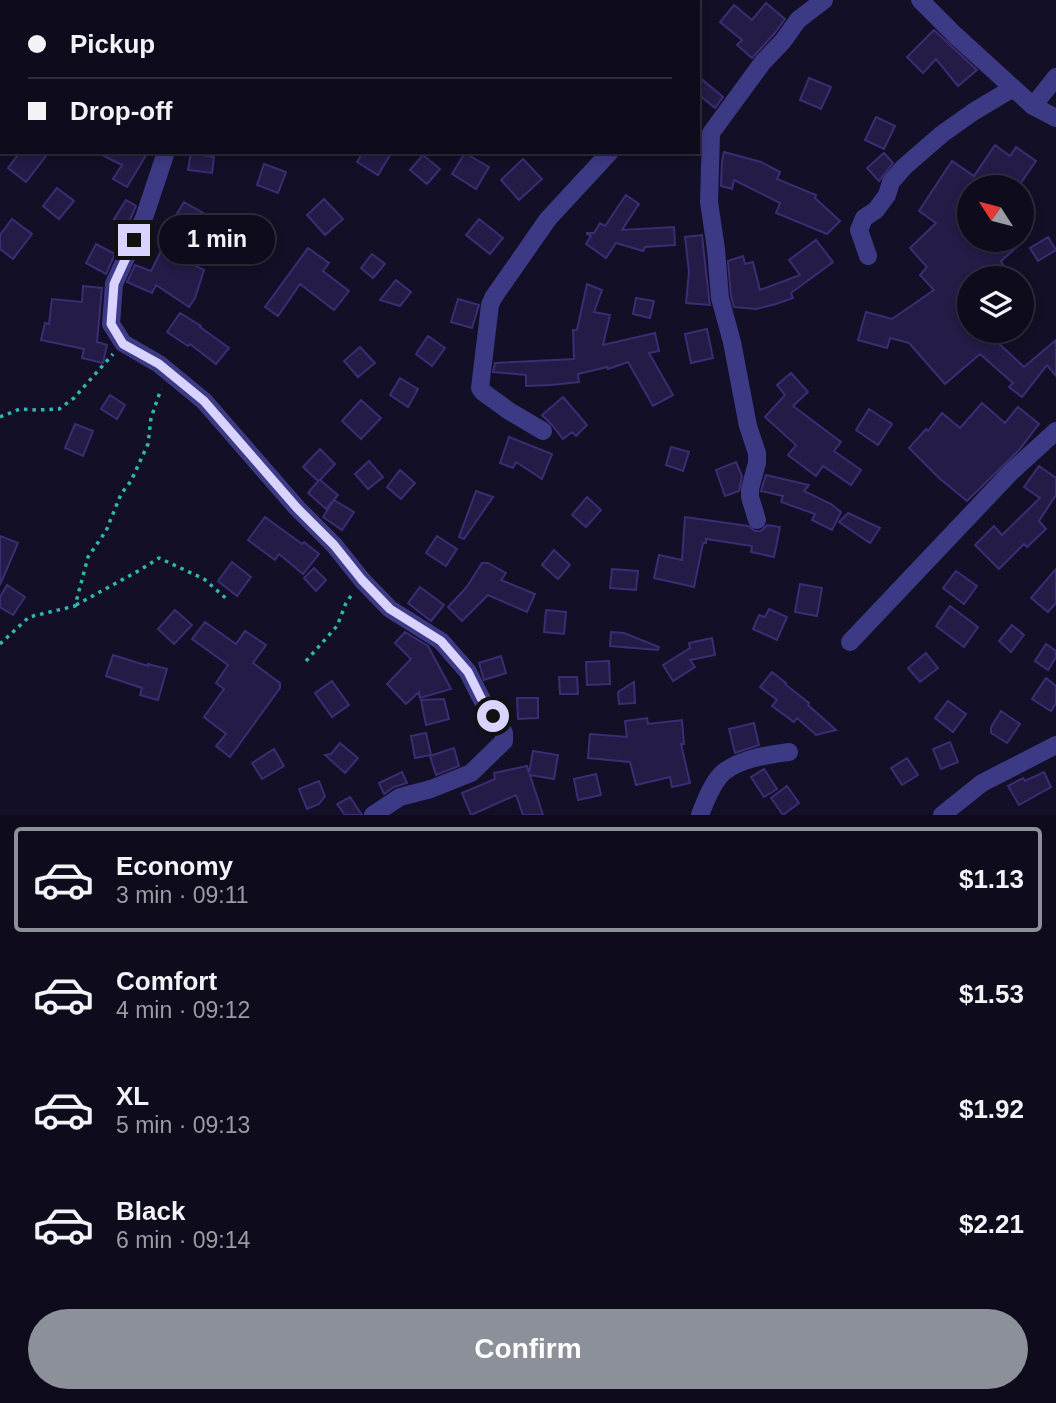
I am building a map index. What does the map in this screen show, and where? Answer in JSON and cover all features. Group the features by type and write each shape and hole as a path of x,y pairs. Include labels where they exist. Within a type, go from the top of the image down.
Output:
{"street":[{"path":"757,520 750,489 757,453 748,426 732,342 720,298 704,134 798,20 824,0"},
{"path":"920,0 1033,106 1056,118"},
{"path":"1033,106 1056,77"},
{"path":"867,257 859,230 864,218 876,210 887,195 891,182 942,134 1013,88"},
{"path":"165,154 144,218 114,284 111,324 123,344 159,364 204,401 390,609 441,641 468,672 504,733 503,741 471,773 431,789 400,797 373,815"},
{"path":"543,431 509,411 480,388 490,305 548,219 608,154"},
{"path":"850,642 1011,472 1056,431"},
{"path":"942,815 982,783 1056,745"},
{"path":"700,815 707,796 723,772 742,762 765,755 789,752"}],"path":[{"path":"0,417 20,409 59,409 74,398 123,344"},
{"path":"75,606 88,557 106,531 121,494 131,481 148,444 150,418 167,370"},
{"path":"0,644 29,617 75,606 159,558 204,579 229,601"},
{"path":"306,661 337,626 346,603 362,580"}],"building":[{"path":"766,3 785,19 752,58 737,45 742,40 720,22 734,5 752,20"},
{"path":"934,30 977,70 958,86 936,59 923,73 907,57"},
{"path":"700,78 723,97 715,108 700,96"},
{"path":"809,78 831,87 821,109 800,100"},
{"path":"876,117 895,126 884,149 865,140"},
{"path":"995,145 1010,156 1016,147 1036,161 1026,175 975,175"},
{"path":"724,152 761,162 780,172 777,179 816,195 815,198 840,221 827,234 776,213 780,203 734,180 732,189 721,186"},
{"path":"884,153 893,163 879,181 867,168"},
{"path":"18,154 47,154 26,182 8,168"},
{"path":"100,154 147,154 127,187 113,179 122,165"},
{"path":"191,154 214,157 212,173 188,170"},
{"path":"362,154 391,154 378,175 357,162"},
{"path":"464,154 489,167 476,189 452,174"},
{"path":"423,155 440,169 427,184 410,170"},
{"path":"523,159 542,179 519,200 501,180"},
{"path":"952,161 973,175 957,175 957,252 1011,252 1001,261 1004,266 957,266 957,343 998,343 1024,367 1056,340 1056,376 1047,365 1022,397 1009,387 1013,383 980,354 945,384 909,343 890,338 887,348 858,340 866,312 892,319 934,290 920,275 927,267 910,248 936,223 919,211"},
{"path":"264,164 286,172 278,193 257,185"},
{"path":"57,188 74,201 59,219 43,206"},
{"path":"626,195 639,204 622,230 674,227 675,245 645,247 643,251 616,243 606,258 586,244 591,236 587,233 594,233 600,223 605,226"},
{"path":"324,199 343,219 325,235 307,215"},
{"path":"126,200 136,206 127,227 114,219"},
{"path":"184,202 205,214 192,234 172,222"},
{"path":"12,219 32,234 13,259 0,249 0,235"},
{"path":"479,219 503,238 490,254 466,235"},
{"path":"702,235 710,305 686,303 689,272 685,237"},
{"path":"1048,237 1056,250 1038,261 1032,252 1034,246"},
{"path":"816,240 833,262 791,293 793,298 756,309 734,307 728,261 743,256 745,264 753,262 760,290 800,275 789,260"},
{"path":"96,244 115,254 106,274 86,263"},
{"path":"308,248 329,263 323,271 349,291 334,310 300,284 278,316 265,307"},
{"path":"162,249 204,270 195,298 189,307 156,285 152,293 127,282 135,265 151,271"},
{"path":"372,254 385,264 373,278 361,268"},
{"path":"396,280 411,292 400,306 380,300"},
{"path":"587,284 602,290 594,312 610,315 603,345 655,333 659,351 649,353 673,395 653,406 628,362 608,369 607,367 578,374 579,382 551,385 526,386 526,375 493,372 495,363 574,359 573,330 577,330"},
{"path":"83,286 102,288 97,342 107,345 103,363 82,358 84,349 41,340 45,323 49,324 52,299 82,302"},
{"path":"636,298 654,301 650,318 633,314"},
{"path":"458,299 479,305 472,328 451,322"},
{"path":"180,313 229,348 216,364 190,344 188,346 167,332"},
{"path":"707,329 713,358 691,363 685,334"},
{"path":"428,336 445,348 432,366 416,354"},
{"path":"360,347 375,363 358,377 344,361"},
{"path":"791,373 808,392 793,406 841,442 834,451 861,470 851,485 823,466 816,476 788,455 796,445 765,417 785,395 777,385"},
{"path":"400,378 418,389 408,407 390,395"},
{"path":"110,395 125,405 117,419 101,409"},
{"path":"563,397 587,425 576,436 572,432 563,439 542,415"},
{"path":"361,400 381,418 361,439 342,421"},
{"path":"982,403 1005,423 1018,407 1039,424 1019,450 967,501 909,448 926,429 928,431 942,413 960,428"},
{"path":"869,409 892,424 878,445 856,430"},
{"path":"75,424 93,431 83,456 65,448"},
{"path":"509,437 552,454 542,479 516,462 513,468 500,463"},
{"path":"671,447 689,452 683,471 666,465"},
{"path":"320,449 335,464 320,480 338,495 326,509 308,493 319,480 303,467"},
{"path":"369,461 383,477 368,489 355,474"},
{"path":"736,462 742,476 739,491 725,496 716,470"},
{"path":"1039,466 1056,478 1056,495 1039,521 1046,529 1027,547 1024,544 999,569 975,545 994,526 1002,535 1040,498 1024,487"},
{"path":"400,470 415,483 401,499 387,487"},
{"path":"766,475 809,485 804,491 841,512 832,530 812,520 815,514 781,502 783,496 761,491"},
{"path":"476,491 493,497 464,539 459,537"},
{"path":"587,497 601,510 586,527 572,515"},
{"path":"334,500 354,512 342,530 323,517"},
{"path":"848,513 880,528 870,543 839,522"},
{"path":"265,517 319,554 303,574 279,554 275,560 248,540"},
{"path":"685,517 748,526 755,531 761,531 767,525 780,527 774,557 751,552 752,546 706,539 694,587 654,578 659,555 682,560"},
{"path":"0,536 18,543 0,585"},
{"path":"437,536 457,549 446,566 426,553"},
{"path":"554,550 570,565 558,579 542,565"},
{"path":"232,562 251,577 237,596 218,581"},
{"path":"482,563 488,563 506,573 501,580 535,594 527,612 488,595 462,621 448,607 466,588"},
{"path":"314,568 326,580 316,591 304,578"},
{"path":"612,569 638,571 636,590 610,588"},
{"path":"1056,569 1056,603 1048,612 1031,598"},
{"path":"956,571 977,586 964,604 943,588"},
{"path":"800,584 822,588 817,616 795,612"},
{"path":"7,585 25,597 13,615 0,607 0,597"},
{"path":"420,587 444,605 431,621 408,603"},
{"path":"950,606 978,627 964,647 936,626"},
{"path":"769,609 787,617 777,640 753,629 759,615 765,617"},
{"path":"175,610 192,625 174,644 158,629"},
{"path":"546,610 566,612 564,634 544,632"},
{"path":"205,622 236,644 245,631 266,645 253,663 280,683 280,688 230,757 216,746 226,734 204,717 224,689 216,683 228,665 192,639"},
{"path":"1012,625 1024,635 1011,652 999,641"},
{"path":"405,632 428,646 451,689 420,698 419,692 406,704 387,684 411,659 395,643"},
{"path":"611,632 624,633 659,647 658,650 610,646"},
{"path":"712,638 715,655 690,660 695,667 673,681 663,665 690,648 689,643"},
{"path":"1046,644 1056,651 1056,657 1048,670 1035,661"},
{"path":"926,653 938,668 920,682 908,668"},
{"path":"113,655 167,669 158,700 140,695 142,688 106,676"},
{"path":"501,656 506,673 484,680 479,663"},
{"path":"609,661 610,684 587,685 586,662"},
{"path":"772,672 836,730 816,735 797,718 794,722 772,706 777,700 760,687"},
{"path":"559,677 577,677 578,694 560,694"},
{"path":"1046,678 1056,686 1056,703 1051,711 1032,699"},
{"path":"332,681 349,705 332,717 315,693"},
{"path":"634,682 635,703 619,704 618,692"},
{"path":"517,698 538,698 538,718 518,719"},
{"path":"444,699 449,719 426,725 421,700"},
{"path":"948,701 966,714 953,732 935,718"},
{"path":"1001,711 1020,724 1007,743 991,733 991,727"},
{"path":"647,718 648,724 682,720 684,744 681,744 690,783 672,787 670,777 636,785 630,762 588,758 590,734 627,737 625,721"},
{"path":"754,723 759,745 735,753 729,729"},
{"path":"426,733 431,755 415,758 411,736"},
{"path":"950,742 958,762 941,769 933,749"},
{"path":"340,743 358,758 345,773 325,755 331,754"},
{"path":"454,748 459,766 436,775 430,756"},
{"path":"274,749 284,766 262,779 252,763"},
{"path":"533,751 558,755 554,779 530,775 543,815 523,815 516,795 471,815 462,793 495,779 494,773 527,766 529,773"},
{"path":"907,758 918,775 902,785 891,768"},
{"path":"764,769 777,789 764,797 751,777"},
{"path":"402,772 407,783 384,794 379,783"},
{"path":"1044,772 1051,787 1019,805 1008,786"},
{"path":"596,774 601,795 578,800 574,779"},
{"path":"319,781 325,796 319,804 307,809 299,789"},
{"path":"787,786 799,803 783,815 771,798"},
{"path":"350,797 362,815 345,815 337,804"}],"route":[{"path":"134,240 114,284 111,324 123,344 159,364 204,401 390,609 441,641 468,672 493,716"}]}
